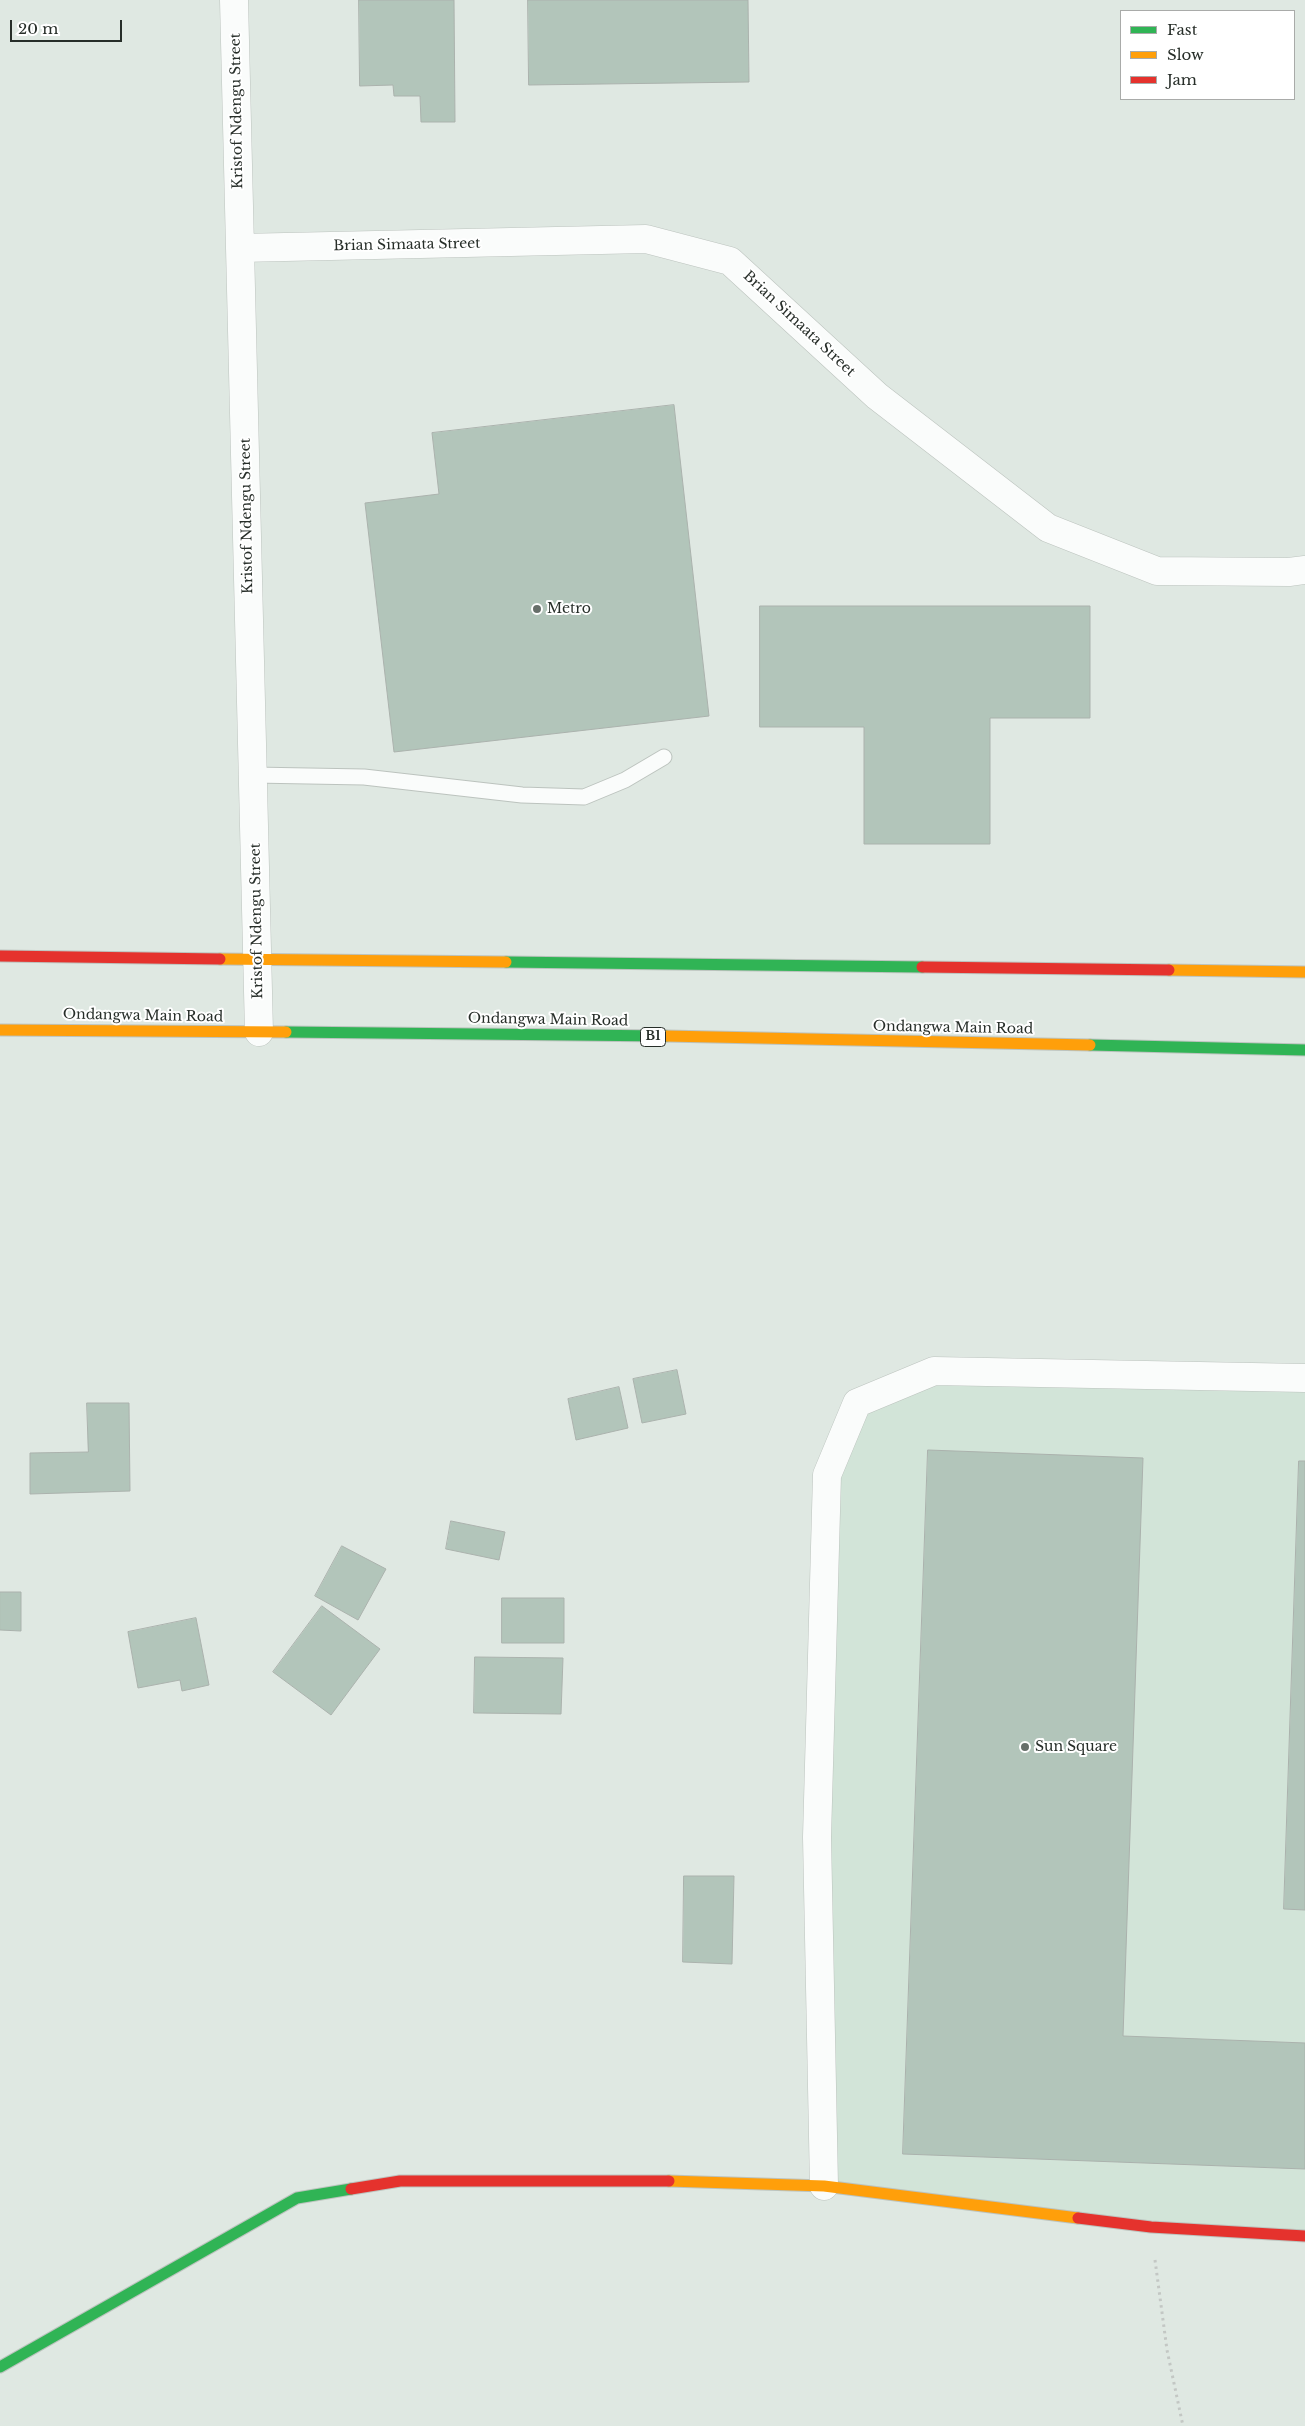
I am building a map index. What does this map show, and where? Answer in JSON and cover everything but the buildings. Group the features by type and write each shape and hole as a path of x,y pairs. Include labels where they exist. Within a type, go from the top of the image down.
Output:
{"main road":[{"path":"0,956 1305,972"},
{"name":"Ondangwa Main Road","path":"0,1030 558,1035 1305,1050"},
{"path":"0,2367 296,2198 400,2181 678,2181 824,2186 1151,2227 1305,2236"}],"street":[{"name":"Kristof Ndengu Street","path":"234,0 259,1032"},
{"name":"Brian Simaata Street","path":"240,248 646,239 730,261 878,396 1048,528 1156,570 1289,572 1305,570"},
{"path":"824,2186 817,1837 827,1474 857,1403 934,1371 1305,1378"}],"lane":[{"path":"254,775 364,776 522,795 584,797 625,780 664,757"}],"path":[{"path":"1151,2227 1167,2350 1183,2426"}],"shaded area":[{"path":"934,1371 1305,1378 1305,2237 824,2186 827,1475 857,1403"}],"traffic: fast":[{"path":"506,962 922,967"},
{"path":"286,1032 666,1036"},
{"path":"1090,1045 1305,1050"},
{"path":"0,2367 297,2198 351,2189"}],"traffic: slow":[{"path":"220,959 506,962"},
{"path":"1169,970 1305,972"},
{"path":"0,1030 286,1032"},
{"path":"666,1036 1090,1045"},
{"path":"669,2181 824,2186 1078,2218"}],"traffic: jam":[{"path":"0,956 220,959"},
{"path":"922,967 1169,970"},
{"path":"351,2189 400,2181 669,2181"},
{"path":"1078,2218 1151,2227 1305,2236"}],"place":[{"name":"Metro","path":"537,609"},
{"name":"Sun Square","path":"1025,1747"}]}
